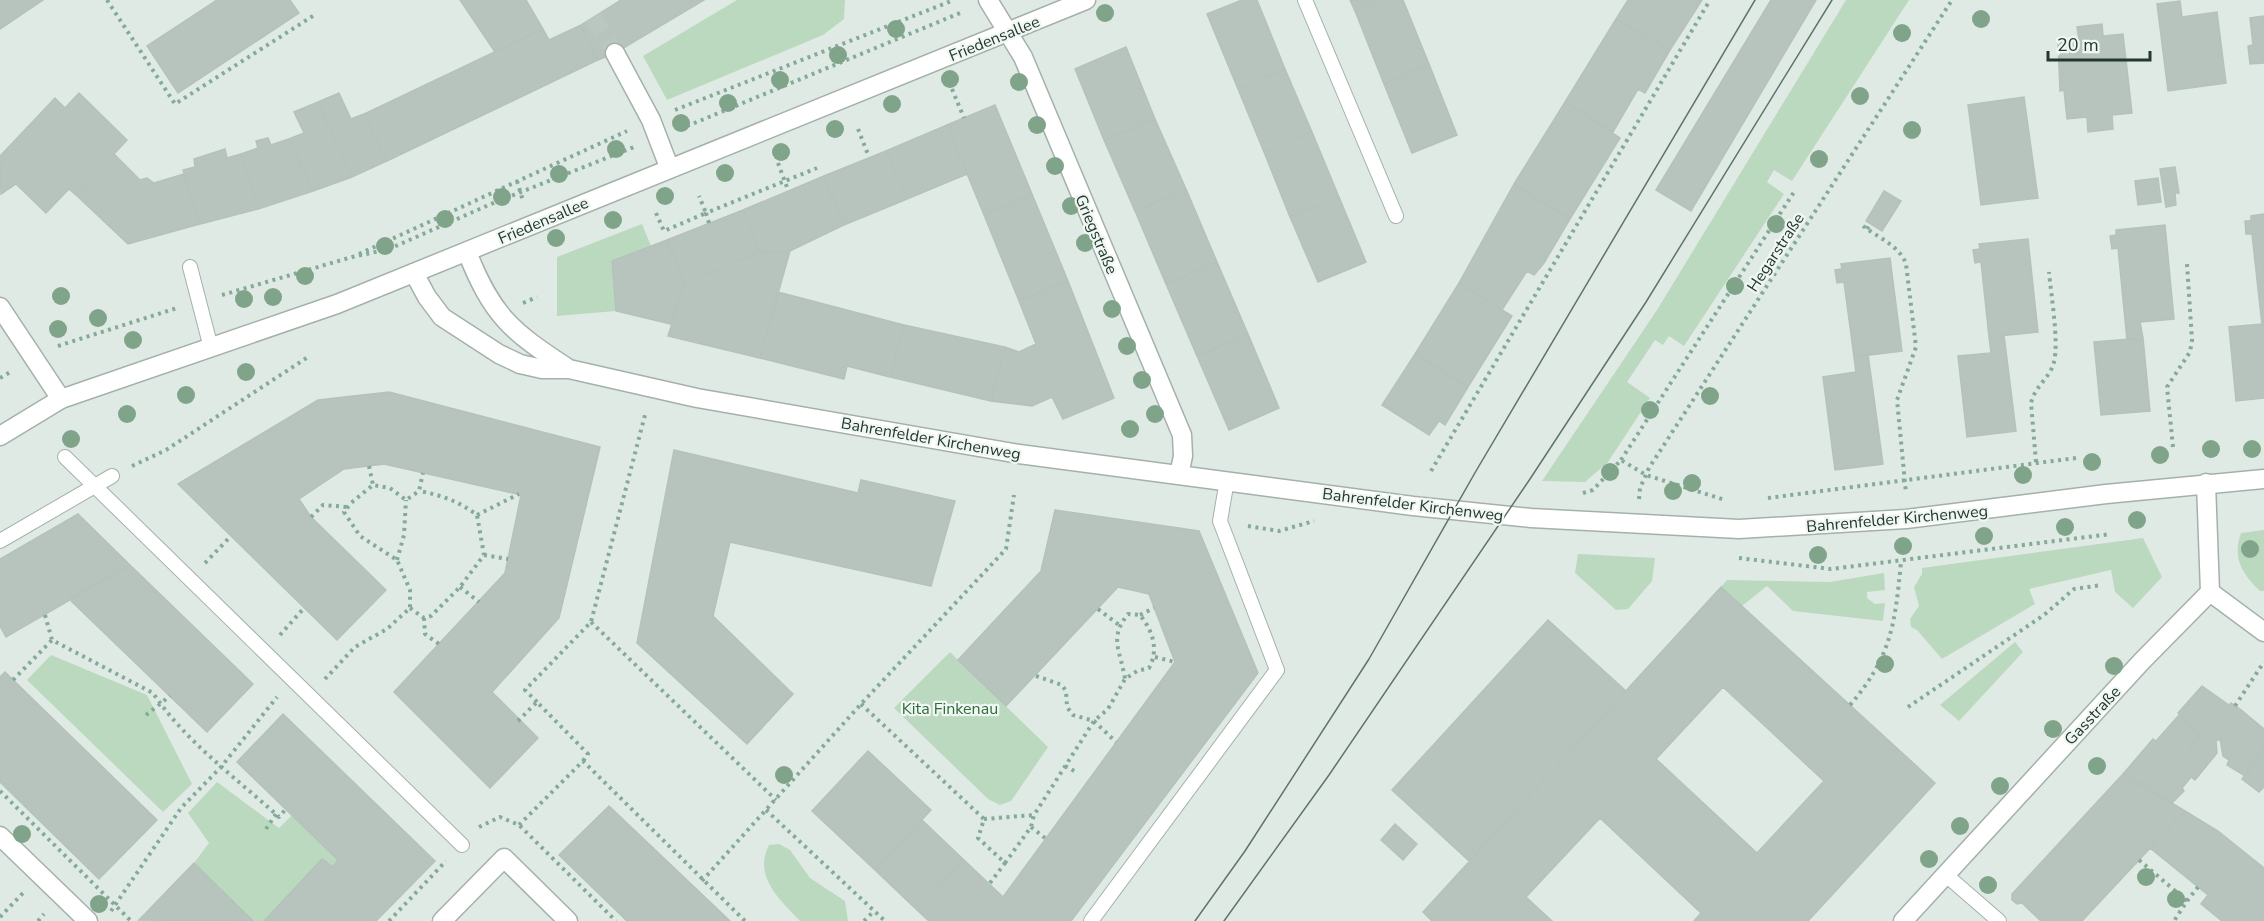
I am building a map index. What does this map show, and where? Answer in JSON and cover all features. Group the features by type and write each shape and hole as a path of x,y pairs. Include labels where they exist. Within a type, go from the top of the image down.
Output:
{"street":[{"name":"Griegstraße","path":"988,0 1023,57 1182,435 1183,456 1179,475"},
{"name":"Friedensallee","path":"0,436 61,399 317,311 467,252 1005,27 1086,0"},
{"path":"615,53 658,138 669,167"},
{"name":"Bahrenfelder Kirchenweg","path":"467,252 481,286 497,313 514,331 569,369"},
{"name":"Bahrenfelder Kirchenweg","path":"414,273 427,297 442,317 499,354 520,364 542,369 569,369 697,398 1019,454 1413,506 1531,518 1739,529 1906,519 2205,483 2264,479"},
{"path":"0,307 61,399"},
{"path":"2205,483 2210,592 2264,632"},
{"name":"Gasstraße","path":"1903,921 2142,661 2210,592"},
{"path":"0,836 88,921"},
{"path":"442,921 504,858 568,921"}],"lane":[{"path":"1305,0 1396,216"},
{"path":"189,267 211,348"},
{"path":"64,457 462,845"},
{"path":"0,542 112,476"},
{"path":"1091,921 1277,670 1220,521 1227,480"},
{"path":"1946,875 1999,921"}],"path":[{"path":"107,0 175,104 316,14"},
{"path":"1431,471 1710,0"},
{"name":"Hegarstraße","path":"1636,524 1640,488 1646,475 1952,0"},
{"path":"352,257 389,249 519,192 658,138 960,13 1005,27"},
{"path":"952,89 964,118"},
{"path":"858,129 869,157"},
{"path":"778,163 788,190"},
{"path":"656,213 663,231 817,168"},
{"path":"1573,494 1593,490 1621,460 1794,192"},
{"path":"699,196 709,223"},
{"path":"1870,224 1865,228 1904,256 1906,264 1916,347 1897,400 1905,476"},
{"path":"2173,447 2167,387 2190,352 2192,340 2187,264"},
{"path":"2036,462 2031,402 2033,393 2050,372 2055,350 2049,272"},
{"path":"112,476 166,450 308,357"},
{"path":"519,825 588,754 525,690 591,622 645,415"},
{"path":"1756,500 2076,458"},
{"path":"1621,460 1646,475 1723,500 1734,500"},
{"path":"369,466 373,485"},
{"path":"397,560 404,535 406,500 418,491 423,472"},
{"path":"373,485 390,488 406,500"},
{"path":"324,680 355,648 387,629 410,608 410,590 397,560 360,536 344,512 373,485"},
{"path":"418,491 442,496 477,515"},
{"path":"477,515 519,494"},
{"path":"702,880 861,704 1006,549 1014,495"},
{"path":"311,517 323,505 347,507"},
{"path":"424,618 444,605 484,555 477,515"},
{"path":"205,564 231,536"},
{"path":"484,555 508,559"},
{"path":"1850,705 1874,676 1893,633 1901,562"},
{"path":"1908,707 2044,615 2074,589 2102,585"},
{"path":"460,587 479,602"},
{"path":"279,636 304,608"},
{"path":"410,608 424,618"},
{"path":"1125,679 1115,642 1119,625 1128,614 1140,615 1154,608"},
{"path":"1098,609 1119,625"},
{"path":"45,615 51,640 153,693 161,705 221,767 279,817 286,809"},
{"path":"990,883 1031,827 1034,815 1065,765 1094,722 1108,709 1125,679 1137,671 1149,668 1155,657 1151,632 1140,615"},
{"path":"424,618 425,634 439,644"},
{"path":"591,622 776,800"},
{"path":"13,680 51,640"},
{"path":"1155,657 1175,662"},
{"path":"2235,706 2264,662"},
{"path":"1036,676 1062,685 1067,707 1072,715 1094,722 1116,742"},
{"path":"115,906 181,808 221,767 264,710 294,680"},
{"path":"146,715 170,696"},
{"path":"518,721 537,702"},
{"path":"861,704 984,819 1034,815"},
{"path":"583,761 745,921"},
{"path":"1065,765 1076,772"},
{"path":"0,791 131,921"},
{"path":"766,810 885,921"},
{"path":"266,829 276,814"},
{"path":"984,819 978,838 1005,863"},
{"path":"1031,827 1045,838"},
{"path":"2139,860 2187,901"},
{"path":"2174,921 2198,887"},
{"path":"864,921 874,911"}],"green space":[{"path":"737,0 845,0 844,19 823,35 667,100 643,56"},
{"path":"1846,0 1909,0 1792,181 1774,170 1767,182 1784,194 1684,346 1669,336 1663,345 1655,340 1627,382 1650,398 1608,462 1585,482 1542,481 1657,310"},
{"path":"642,224 651,246 612,261 616,311 557,316 557,257"},
{"path":"2264,530 2264,591 2260,591 2240,565 2238,542 2241,533"},
{"path":"2143,538 2162,577 2133,608 2115,592 2111,570 2029,589 2035,604 1942,659 1917,630 1911,627 1910,619 1919,606 1914,587 1922,574 1922,568"},
{"path":"1578,554 1655,558 1652,581 1628,609 1616,610 1575,573"},
{"path":"1884,573 1885,590 1867,592 1867,598 1875,604 1885,603 1883,621 1793,611 1767,586 1742,606 1721,587 1727,580 1830,582"},
{"path":"2015,642 2023,652 1959,721 1940,705"},
{"name":"Kita Finkenau","path":"950,652 1048,747 1011,801 1000,805 988,799 894,708"},
{"path":"51,655 147,695 192,784 163,812 27,680"},
{"path":"217,782 279,828 292,815 338,860 333,867 264,921 253,921 194,863 209,843 188,813"},
{"path":"779,844 790,850 810,878 845,901 848,921 800,921 784,904 766,877 764,867 769,845"}],"building":[{"path":"0,0 43,0 0,29"},
{"path":"217,0 290,0 299,13 178,93 147,46"},
{"path":"460,0 526,0 543,29 495,52"},
{"path":"621,0 704,0 615,53 598,60 581,25"},
{"path":"1242,0 1257,0 1285,69 1238,89 1207,14"},
{"path":"1350,0 1379,0 1355,11"},
{"path":"1379,0 1403,0 1429,64 1384,84 1355,11"},
{"path":"1628,0 1702,0 1670,50 1616,19"},
{"path":"1771,0 1816,0 1691,211 1656,190"},
{"path":"2180,1 2182,17 2217,12 2226,83 2168,91 2157,4"},
{"path":"2264,16 2264,63 2250,64 2248,46 2253,45 2250,18"},
{"path":"1616,19 1670,50 1645,93 1638,89 1613,132 1565,102"},
{"path":"2102,24 2103,36 2123,34 2132,113 2112,115 2113,129 2088,132 2087,117 2067,119 2064,90 2060,91 2058,42 2079,40 2077,27"},
{"path":"581,25 598,60 387,161 364,114 543,29 549,40"},
{"path":"1126,47 1155,119 1104,140 1075,69"},
{"path":"1429,64 1457,135 1412,153 1384,84"},
{"path":"1285,69 1312,132 1264,152 1238,89"},
{"path":"79,93 127,140 76,195 69,189 46,213 16,184 1,194 0,156 55,98 65,108"},
{"path":"339,93 351,119 364,114 387,161 352,177 318,102"},
{"path":"2024,97 2038,198 1981,205 1968,105"},
{"path":"318,102 352,177 313,191 289,139 304,133 294,112"},
{"path":"1565,102 1620,138 1570,219 1514,184"},
{"path":"995,105 1032,194 984,215 947,125"},
{"path":"1155,119 1186,189 1135,211 1104,140"},
{"path":"947,125 967,174 907,199 886,151"},
{"path":"1312,132 1339,197 1290,217 1264,152"},
{"path":"268,138 271,145 289,139 313,191 258,209 241,154 258,148 256,141"},
{"path":"225,149 227,158 241,154 258,209 200,224 183,170 195,167 194,159"},
{"path":"886,151 907,199 844,225 824,176"},
{"path":"114,154 140,180 147,178 154,183 184,174 200,224 128,244 76,195"},
{"path":"2175,167 2179,193 2175,193 2176,205 2166,207 2160,169"},
{"path":"824,176 844,225 790,251 760,252 743,210"},
{"path":"2158,178 2161,202 2138,205 2135,181"},
{"path":"1514,184 1570,219 1544,263 1534,275 1527,271 1502,310 1459,283"},
{"path":"1186,189 1217,262 1166,284 1135,211"},
{"path":"1884,191 1901,201 1882,231 1866,221"},
{"path":"1032,194 1068,281 1019,301 984,215"},
{"path":"1339,197 1366,262 1318,282 1290,217"},
{"path":"743,210 760,252 685,283 667,240"},
{"path":"2264,214 2264,325 2262,325 2252,234 2246,234 2245,221 2251,221 2251,216"},
{"path":"2165,225 2174,319 2140,322 2143,338 2127,340 2118,248 2112,249 2110,236 2116,235 2116,230"},
{"path":"2028,239 2038,332 1989,337 1981,262 1975,263 1973,250 1980,249 1979,244"},
{"path":"667,240 685,283 671,324 616,311 612,261"},
{"path":"790,251 760,358 668,336 685,283 760,252"},
{"path":"1890,258 1902,351 1854,357 1844,282 1837,283 1835,270 1842,269 1841,264"},
{"path":"1217,262 1248,334 1197,356 1166,284"},
{"path":"1068,281 1114,398 1063,419 1052,397 1032,406 991,401 1005,347 1019,352 1036,344 1019,301"},
{"path":"1459,283 1512,316 1468,387 1415,354"},
{"path":"778,292 904,325 890,377 847,366 844,379 760,358"},
{"path":"904,325 1005,347 991,401 890,377"},
{"path":"2264,325 2264,398 2236,401 2229,327"},
{"path":"1248,334 1279,408 1229,430 1197,356"},
{"path":"2004,335 2016,431 1967,437 1958,356 1991,353 1989,337"},
{"path":"2143,338 2150,411 2101,415 2094,342"},
{"path":"1415,354 1468,387 1445,425 1439,421 1429,435 1382,405"},
{"path":"1868,354 1883,464 1835,470 1823,377 1856,372 1854,357"},
{"path":"389,392 600,447 559,618 492,692 538,738 490,788 394,692 505,573 521,495 384,464 344,469 299,499 311,517 386,590 337,640 178,484 318,400"},
{"path":"674,450 858,493 861,480 955,501 931,586 730,542 713,616 793,694 747,744 637,643"},
{"path":"1055,510 1199,531 1258,673 1071,921 929,921 917,910 964,860 1003,897 1175,662 1149,594 1118,587 1006,706 958,660 1041,571"},
{"path":"78,514 130,565 6,637 0,626 0,559"},
{"path":"130,565 253,684 207,732 69,599"},
{"path":"1721,587 1935,783 1808,921 1694,921 1701,913 1600,818 1526,897 1552,921 1432,921 1423,912","holes":["1723,687 1824,781 1757,853 1656,759"]},
{"path":"1548,620 1626,691 1469,861 1392,790"},
{"path":"5,672 157,820 99,879 0,782 0,677"},
{"path":"2202,686 2229,705 2231,703 2240,709 2264,729 2264,749 2245,776 2227,765 2229,760 2223,756 2220,739 2216,741 2217,753 2208,764 2190,746 2199,735 2178,713"},
{"path":"283,714 435,861 376,921 264,921 322,859 333,867 338,860 237,762"},
{"path":"2179,715 2199,735 2190,746 2208,764 2195,780 2191,777 2182,788 2184,791 2172,803 2123,774 2153,739 2156,741"},
{"path":"2264,749 2264,787 2259,792 2242,779"},
{"path":"868,751 931,810 875,870 812,811"},
{"path":"2123,774 2185,811 2082,921 2041,921 2022,903 2017,904 2012,900 2012,894"},
{"path":"609,806 730,921 627,921 559,855"},
{"path":"2185,811 2218,831 2264,868 2264,921 2222,921 2201,904 2208,895 2150,848"},
{"path":"922,820 964,860 917,910 875,870"},
{"path":"1395,824 1417,844 1403,860 1381,840"},
{"path":"194,863 253,921 139,920"}],"tunnel":[{"path":"593,17 615,53"}],"tram line":[{"path":"1195,921 1245,851 1369,659 1476,471 1755,0"},
{"path":"1224,921 1329,775 1530,479 1646,302 1832,0"}]}
